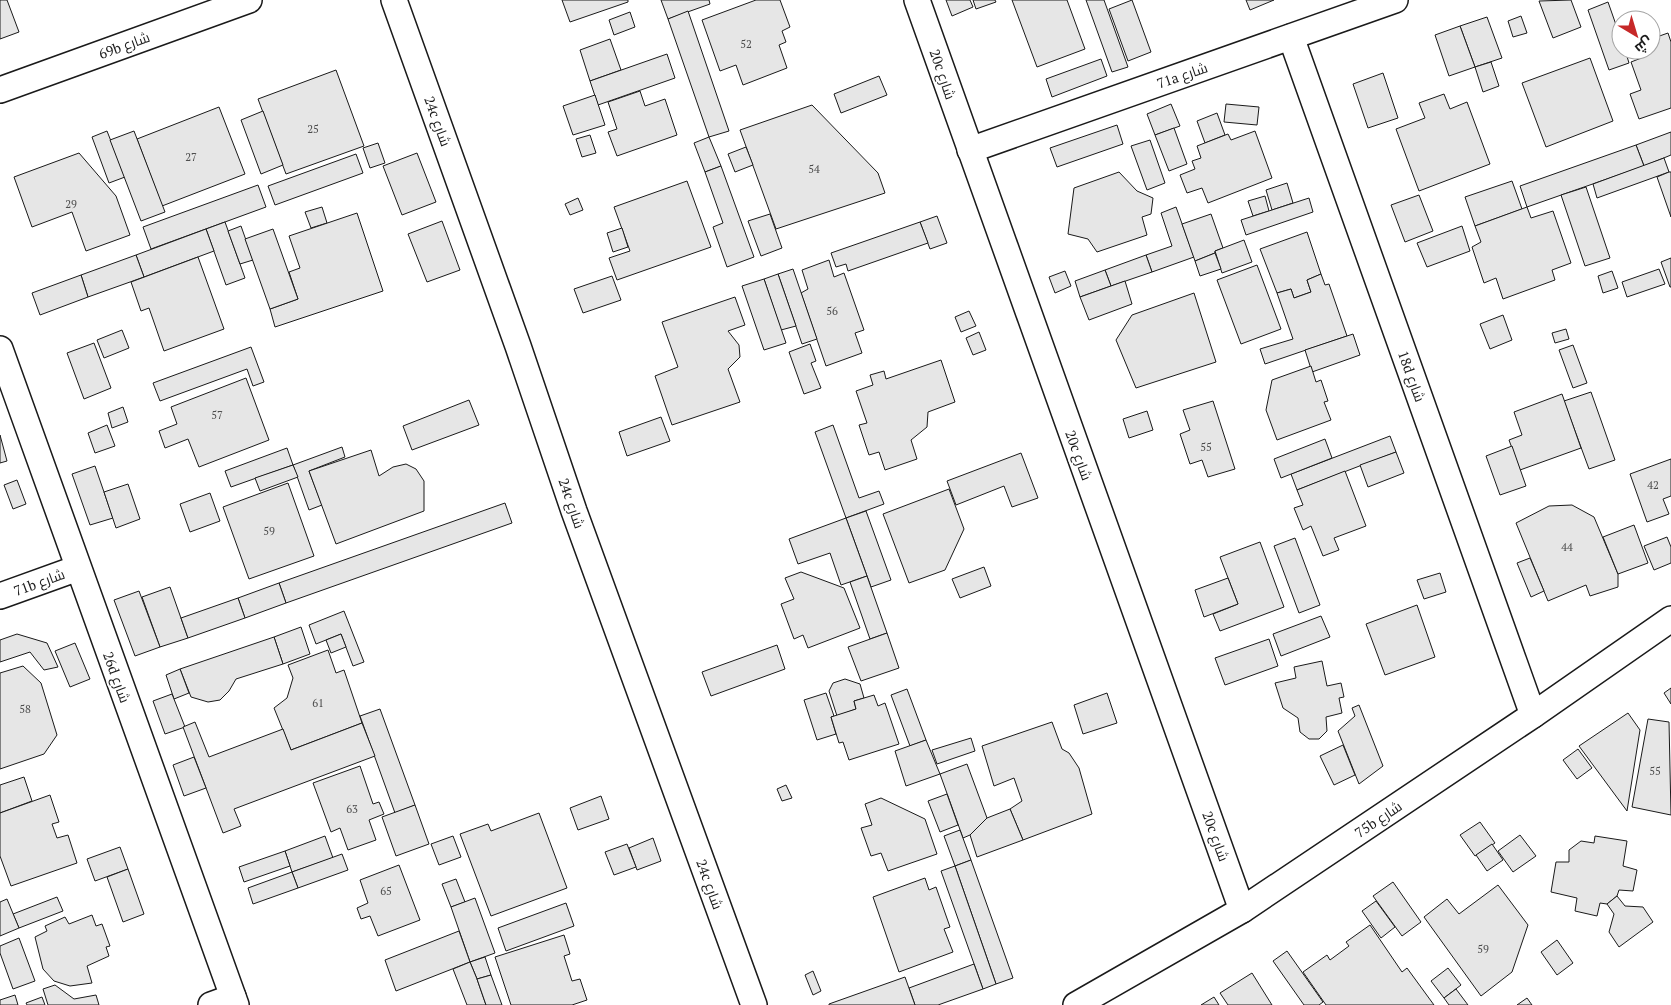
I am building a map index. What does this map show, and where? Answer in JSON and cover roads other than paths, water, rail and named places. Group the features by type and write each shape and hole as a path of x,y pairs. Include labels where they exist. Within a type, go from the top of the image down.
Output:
{"street":[{"name":"69b شارع","path":"0,90 249,0"},
{"name":"24c شارع","path":"394,0 518,346 574,511 754,1005"},
{"name":"20c شارع","path":"917,0 1242,910"},
{"name":"71a شارع","path":"970,150 1395,0"},
{"name":"18d شارع","path":"1291,38 1533,715"},
{"name":"26d شارع","path":"0,349 78,568 227,1002"},
{"name":"71b شارع","path":"0,596 78,568"},
{"name":"75b شارع","path":"1076,1005 1242,910 1533,715 1671,619"}]}
